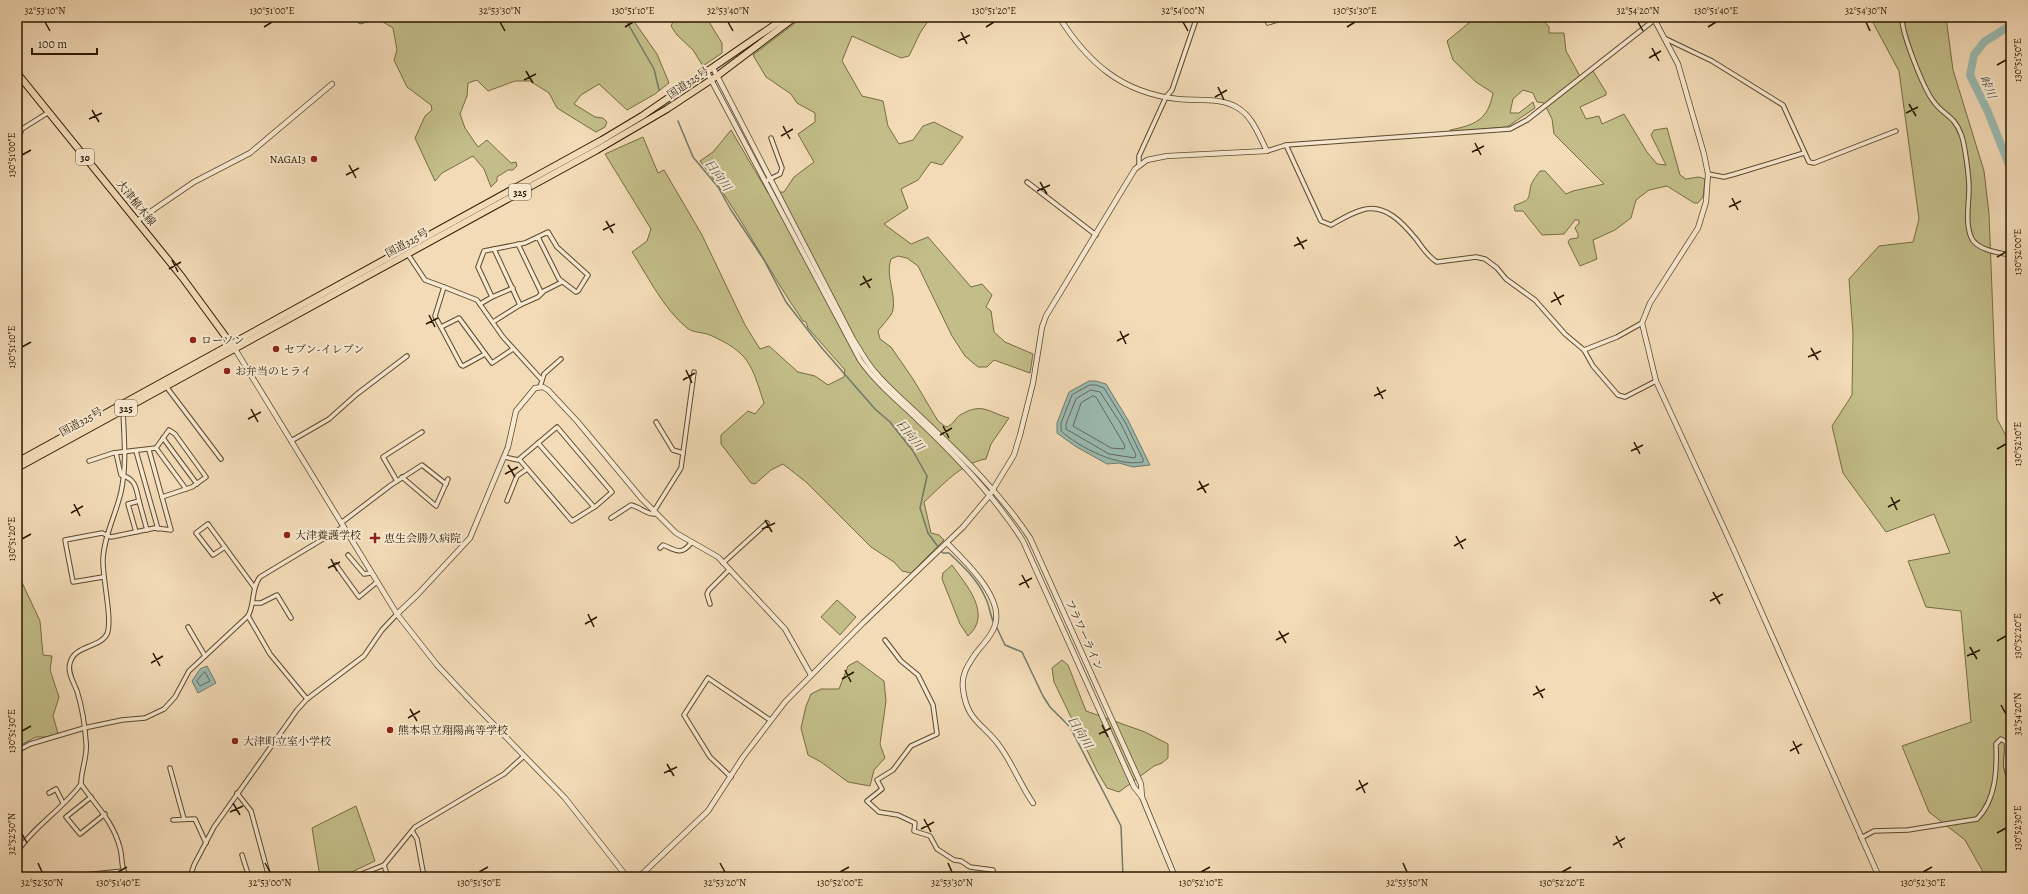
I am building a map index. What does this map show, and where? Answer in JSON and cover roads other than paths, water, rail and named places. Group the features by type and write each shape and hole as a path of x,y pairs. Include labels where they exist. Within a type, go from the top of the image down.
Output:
{"main road":[{"name":"国道325号","path":"17,462 165,385 602,140 710,70 786,17"},
{"name":"国道325号","path":"406,251 597,150 667,109 715,77 795,17"},
{"name":"大津植木線","path":"17,73 138,221 234,347"},
{"name":"国道325号","path":"17,468 121,408"}],"street":[{"path":"1059,17 1083,51 1108,73 1137,89 1166,97 1219,101 1237,107 1252,122 1267,151"},
{"path":"1139,164 1139,156 1166,97 1172,90 1197,17"},
{"path":"1266,17 1268,23 1286,17"},
{"path":"1902,17 1904,32 1926,88 1934,103 1954,121 1962,136 1969,187 1968,218 1971,237 1978,246 2011,255"},
{"path":"639,877 708,811 770,720 811,675 963,527 989,496 1014,455 1033,383 1042,327 1046,316 1096,235 1130,176 1139,164 1153,158 1167,156 1267,151 1286,145 1510,129 1527,120 1655,18 1678,64 1704,154 1708,174 1706,202 1698,228 1650,303 1642,323 1656,381 1734,550 1879,877"},
{"path":"1666,39 1712,61 1782,105 1809,162 1814,162 1896,132"},
{"path":"710,70 768,180 780,174 782,168 771,138"},
{"path":"138,221 194,182 250,152 332,84"},
{"path":"17,140 22,129 49,112"},
{"path":"1286,145 1321,222 1331,225 1361,210 1380,210 1390,214 1405,225 1429,256 1437,262 1476,257 1485,259 1497,268 1506,279 1535,300 1565,334 1584,350 1593,366 1618,396 1625,396 1656,381"},
{"path":"1708,174 1724,177 1804,153"},
{"name":"フラワーライン","path":"768,180 853,339 868,364 993,490 1012,512 1030,538 1141,784 1142,797"},
{"name":"フラワーライン","path":"768,180 845,334 866,368 878,384 938,441 989,496 1023,541 1134,787 1142,797 1174,877"},
{"path":"1027,182 1096,235"},
{"path":"492,297 478,267 484,251 518,244 549,232 557,247 589,277 577,292 562,282 538,237"},
{"path":"518,244 541,292"},
{"path":"494,249 520,305"},
{"path":"406,251 425,280 473,298 480,304 513,349 541,380"},
{"path":"493,322 520,305 538,297 541,292 562,282"},
{"path":"444,287 434,314 462,366 485,354"},
{"path":"480,304 513,288"},
{"path":"441,327 459,318 493,363 513,349"},
{"path":"1584,350 1617,337 1642,323"},
{"path":"234,347 397,614 437,665 583,819 627,877"},
{"path":"291,441 329,419 357,394 407,356"},
{"path":"190,877 214,826 307,699 364,656 382,630 470,538 504,457 516,411 536,388 540,386 541,380 561,359"},
{"path":"655,513 681,468 694,372"},
{"path":"165,385 221,459"},
{"path":"540,386 548,390 559,401 655,513 676,533 691,543 710,552 723,563 785,630 811,675"},
{"path":"17,852 73,795 81,784 82,768 87,749 77,692 69,670 70,662 74,655 103,639 108,628 108,612 103,578 104,546 124,476 125,452 121,408"},
{"path":"656,422 673,450 683,454"},
{"path":"504,457 519,459 572,521 594,507 612,492 556,427 519,459"},
{"path":"90,461 116,453 156,448 169,430 184,446 206,477 197,484 186,489 162,497"},
{"path":"397,481 384,457 422,432"},
{"path":"163,438 181,460 197,484"},
{"path":"538,443 594,507"},
{"path":"156,448 186,489"},
{"path":"136,450 158,529"},
{"path":"103,578 73,582 65,540 102,533 111,536 147,530 171,530 149,450"},
{"path":"116,453 121,476 132,479 134,482 147,530"},
{"path":"17,751 30,744 84,728 122,720 145,718 164,709 175,697 189,671 248,616 253,603 256,581 266,573 342,525 402,477 422,465 446,484"},
{"path":"507,501 517,476 527,469"},
{"path":"402,477 436,506 448,479"},
{"path":"136,532 128,504 139,501"},
{"path":"611,518 631,505 636,506 646,513 655,513"},
{"path":"723,563 767,523"},
{"path":"225,547 213,555 196,533 208,524 225,547 254,587"},
{"path":"947,542 976,573 992,601 997,618 994,628 964,672 963,688 966,704 974,720 1002,749 1033,803"},
{"path":"660,548 662,544 678,551 682,551 691,543"},
{"path":"348,554 364,574 371,572"},
{"path":"336,565 359,597 377,582"},
{"path":"710,604 707,594 709,590 729,570"},
{"path":"253,603 261,603 277,595 291,618"},
{"path":"248,616 270,654 307,699"},
{"path":"188,627 205,656"},
{"path":"886,640 901,661 918,675 933,705 937,734 908,748 894,770 877,780 882,789 867,801 879,812 898,815 915,823 914,831 930,836 937,850 954,860 961,861 970,867 993,870 993,877"},
{"path":"731,777 710,757 684,715 708,678 770,720"},
{"path":"1861,838 1874,832 1908,830 1977,819 1982,814 1990,797 1996,772 1996,744 2001,739 2006,742 2007,746 2005,762 2011,782"},
{"path":"357,876 384,865 415,827 504,774 524,756"},
{"path":"170,768 184,819"},
{"path":"81,784 105,814 122,852 123,872 128,877"},
{"path":"49,793 56,789 64,803"},
{"path":"237,793 251,811 269,877"},
{"path":"91,796 66,817 80,834 105,814"},
{"path":"173,820 194,819 206,843"},
{"path":"412,831 416,839 424,877"},
{"path":"242,855 249,877"},
{"path":"384,865 388,877"},
{"path":"65,877 123,872"}],"water":[{"path":"1089,381 1096,381 1106,384 1128,420 1150,465 1133,467 1119,463 1107,464 1075,446 1057,433 1057,423 1069,392"},
{"path":"207,666 216,683 198,693 192,681 200,669"}],"waterway":[{"name":"日向川","path":"624,17 654,69 659,90"},
{"name":"峠川","path":"2011,25 1984,42 1974,55 1970,75 1988,112 2011,170"},
{"name":"日向川","path":"678,121 693,157 718,187 731,210 764,260 786,302 821,347 875,409 890,422 913,451 927,476 920,508 928,533 939,548"},
{"name":"日向川","path":"941,551 943,553 949,553 975,580 983,592 994,623"},
{"name":"日向川","path":"996,626 1005,645 1022,652 1043,696 1050,707 1070,727 1121,826 1123,877"}],"place":[{"name":"NAGAI3","path":"314,159"},
{"name":"ローソン","path":"193,340"},
{"name":"セブン-イレブン","path":"276,349"},
{"name":"お弁当のヒライ","path":"227,371"},
{"name":"大津養護学校","path":"287,535"},
{"name":"恵生会勝久病院","path":"375,538"},
{"name":"熊本県立翔陽高等学校","path":"390,730"},
{"name":"大津町立室小学校","path":"235,741"}]}
